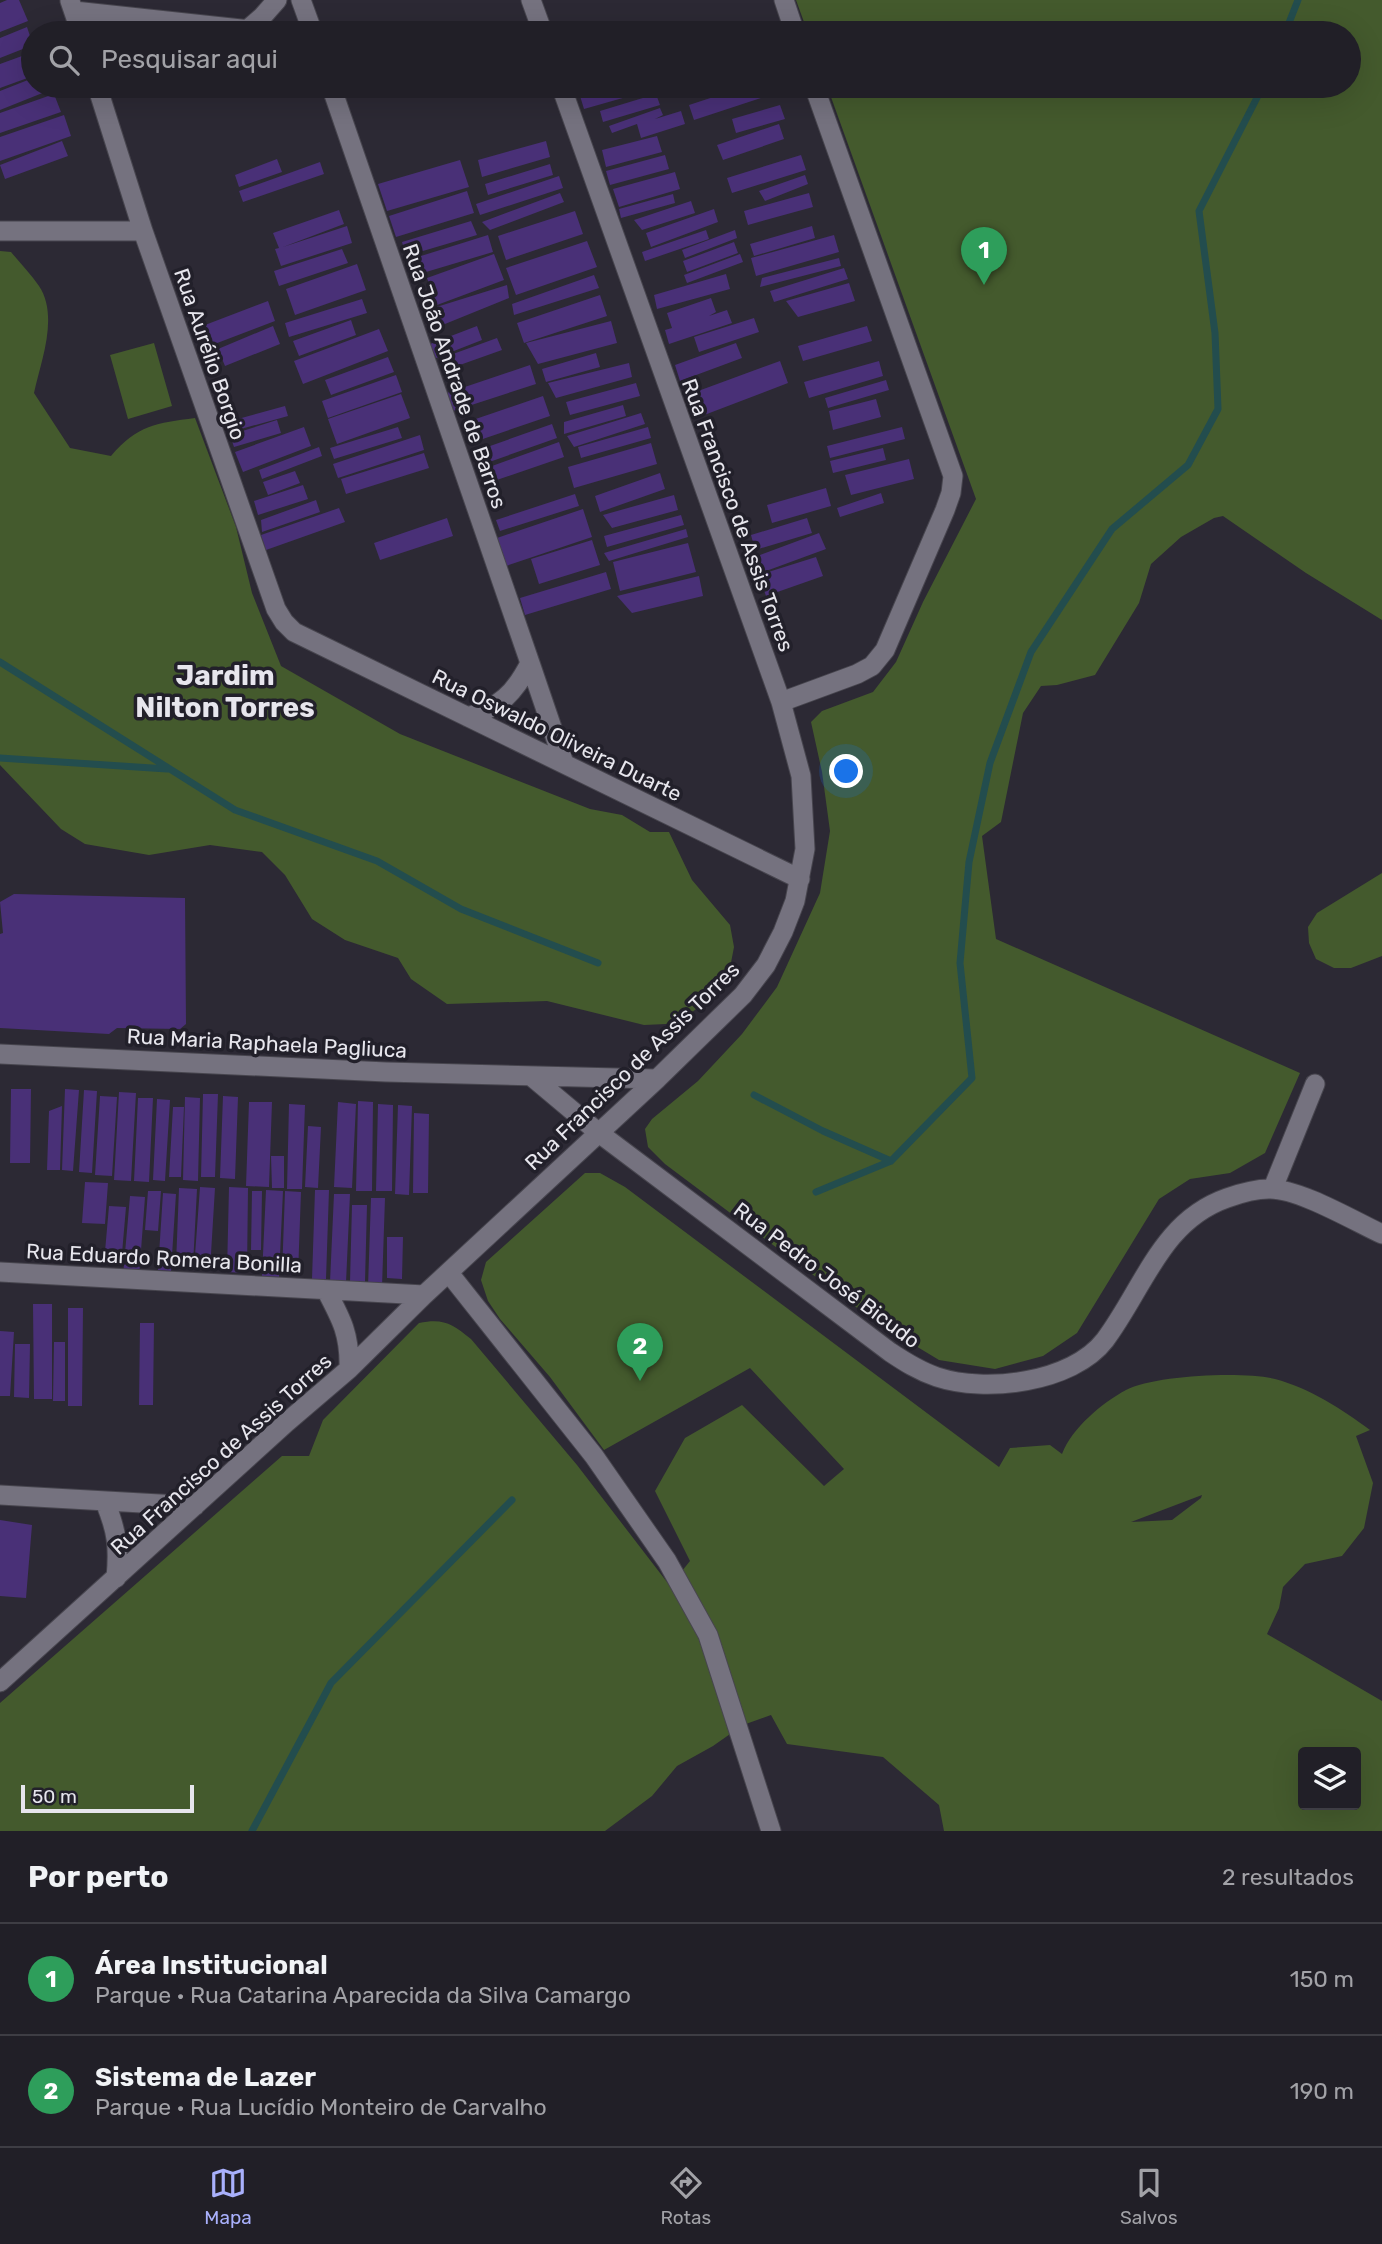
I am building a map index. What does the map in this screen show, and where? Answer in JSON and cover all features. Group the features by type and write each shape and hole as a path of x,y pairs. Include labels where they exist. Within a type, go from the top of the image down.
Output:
{"street":[{"path":"256,21 276,0"},
{"path":"302,0 309,21"},
{"path":"531,0 539,21"},
{"path":"784,0 791,21"},
{"path":"72,6 181,21"},
{"name":"Rua Aurélio Borgio","path":"101,98 143,231 276,609 294,632"},
{"name":"Rua João Andrade de Barros","path":"339,98 564,763"},
{"name":"Rua Francisco de Assis Torres","path":"0,1682 349,1369 424,1295 657,1079 743,995 766,965 783,932 800,879 805,849 801,776 781,702 565,98"},
{"path":"781,702 857,674 872,666 885,650 945,510 953,476 818,98"},
{"path":"0,231 143,231"},
{"name":"Rua Oswaldo Oliveira Duarte","path":"294,632 800,879"},
{"path":"468,717 493,708 519,686 530,663"},
{"name":"Rua Maria Raphaela Pagliuca","path":"0,1054 657,1079"},
{"path":"531,1076 599,1133"},
{"path":"1315,1084 1273,1188 1291,1193 1382,1234"},
{"name":"Rua Pedro José Bicudo","path":"599,1133 912,1367 939,1378 970,1384 1001,1385 1025,1381 1053,1374 1080,1360 1104,1342 1167,1240 1187,1219 1209,1204 1258,1189 1273,1188"},
{"name":"Rua Eduardo Romera Bonilla","path":"0,1272 424,1295"},
{"path":"449,1273 594,1456 667,1560 708,1635 771,1831"},
{"name":"Rua Eduardo Romera Bonilla","path":"327,1290 343,1322 350,1345 349,1369"},
{"path":"0,1495 195,1506"},
{"path":"105,1502 117,1531 116,1578"}],"green space":[{"path":"796,0 1382,0 1382,620 1306,573 1223,516 1214,518 1181,537 1151,564 1139,603 1095,675 1057,685 1041,686 1023,713 1001,822 982,836 996,939 1300,1073 1265,1153 1230,1173 1190,1179 1159,1199 1077,1333 1043,1356 995,1369 939,1360 876,1322 665,1164 648,1147 645,1129 652,1119 698,1081 742,1034 777,987 820,893 830,831 822,772 811,722 822,711 873,692 896,662 923,602 976,499 831,98 1361,98 1361,21 804,21"},
{"path":"0,251 11,252 39,286 45,298 48,311 47,339 34,393 70,448 111,456 130,438 148,427 195,418 236,527 252,593 281,666 400,734 590,809 622,815 650,832 669,832 692,880 730,925 734,947 729,973 713,995 690,1014 666,1024 644,1025 547,1001 447,1004 411,979 398,958 345,940 312,919 285,875 262,852 210,845 149,855 85,844 61,829 0,765"},
{"path":"154,343 172,406 128,419 110,355"},
{"path":"1382,873 1382,956 1351,968 1334,968 1316,959 1309,943 1308,927 1317,913"},
{"path":"585,1173 600,1173 625,1187 999,1467 1010,1448 1050,1445 1062,1454 1080,1426 1107,1402 1126,1390 1157,1381 1222,1375 1275,1379 1337,1407 1370,1430 1356,1436 1373,1483 1364,1528 1342,1556 1305,1564 1283,1587 1279,1608 1267,1634 1382,1701 1382,1831 944,1831 939,1805 883,1757 787,1744 771,1715 743,1725 677,1766 652,1796 605,1831 0,1831 0,1703 282,1456 309,1456 323,1420 419,1323 441,1322 458,1329 471,1339 577,1465 670,1586 690,1561 655,1491 685,1438 742,1405 824,1486 844,1469 750,1368 604,1450 550,1377 500,1319 488,1301 481,1280 486,1262","holes":["1202,1495 1172,1520 1131,1522"]}],"building":[{"path":"19,0 28,21 21,21 21,24 0,32 0,3"},
{"path":"21,29 21,50 0,58 0,38"},
{"path":"21,56 21,80 0,88 0,64"},
{"path":"21,83 21,98 30,98 0,110 0,91"},
{"path":"43,98 56,98 61,112 0,133 0,113"},
{"path":"581,98 623,98 584,109"},
{"path":"643,98 657,98 660,105 603,122 600,111"},
{"path":"710,98 761,98 694,120 689,105"},
{"path":"780,105 785,119 736,133 732,119"},
{"path":"660,108 663,115 655,119 681,111 685,124 641,138 637,124 612,133 609,126"},
{"path":"64,115 71,136 0,161 0,137"},
{"path":"779,124 784,139 723,160 717,145"},
{"path":"657,136 662,152 606,167 602,150"},
{"path":"62,141 68,156 5,179 0,165"},
{"path":"546,141 550,157 482,177 478,160"},
{"path":"665,155 669,169 610,185 606,171"},
{"path":"801,155 806,170 732,193 727,178"},
{"path":"277,159 282,172 239,187 235,175"},
{"path":"460,160 469,187 387,211 378,184"},
{"path":"320,162 324,174 243,202 239,191"},
{"path":"550,164 553,175 488,195 485,184"},
{"path":"675,172 680,189 619,207 613,189"},
{"path":"805,175 808,184 765,201 759,191"},
{"path":"559,176 563,188 480,215 476,204"},
{"path":"467,191 474,213 396,237 389,216"},
{"path":"560,193 564,202 490,230 482,222"},
{"path":"809,193 813,207 748,225 744,211"},
{"path":"673,194 675,203 621,218 619,209"},
{"path":"691,201 695,213 642,230 634,220"},
{"path":"714,209 718,222 651,247 646,233"},
{"path":"339,210 344,224 283,247 347,226 352,243 281,266 275,249 279,248 273,233"},
{"path":"575,211 583,234 506,260 498,236"},
{"path":"471,221 477,235 406,256 402,242"},
{"path":"812,226 815,238 754,256 750,244"},
{"path":"706,230 709,239 645,261 642,252"},
{"path":"735,230 737,238 685,258 682,250"},
{"path":"488,235 493,252 416,275 405,261"},
{"path":"834,235 839,252 756,276 751,258"},
{"path":"587,241 597,267 516,295 506,268"},
{"path":"734,242 738,253 687,272 683,261"},
{"path":"342,249 348,263 279,286 274,271"},
{"path":"494,254 504,280 437,305 427,278"},
{"path":"740,254 743,262 687,283 684,275"},
{"path":"839,258 841,266 760,287 762,278"},
{"path":"357,264 366,290 295,315 286,289"},
{"path":"844,268 848,279 774,302 770,291"},
{"path":"726,274 730,289 657,309 654,295"},
{"path":"594,275 599,288 514,315 512,304"},
{"path":"849,283 855,301 798,317 786,301"},
{"path":"507,285 509,298 440,326 430,309"},
{"path":"600,295 607,316 524,343 517,323"},
{"path":"711,298 716,312 709,316 727,310 732,323 669,344 665,330 672,328 667,313"},
{"path":"362,299 367,313 289,337 285,323"},
{"path":"268,301 275,321 212,345 205,325"},
{"path":"754,318 759,332 699,352 694,337"},
{"path":"351,320 356,335 299,356 293,341"},
{"path":"611,321 617,343 538,364 526,343"},
{"path":"273,326 280,344 225,366 218,349"},
{"path":"477,326 482,340 436,358 430,344"},
{"path":"867,326 872,341 803,361 798,346"},
{"path":"379,329 388,351 303,384 294,361"},
{"path":"497,338 502,350 457,366 453,354"},
{"path":"736,343 742,358 680,381 675,365"},
{"path":"596,353 600,367 546,382 542,369"},
{"path":"388,357 394,372 331,395 325,380"},
{"path":"780,361 788,383 699,417 690,394"},
{"path":"879,361 883,376 809,398 804,382"},
{"path":"629,363 632,377 556,398 548,383"},
{"path":"530,365 536,384 453,411 447,393"},
{"path":"396,375 402,392 328,418 322,401"},
{"path":"886,380 889,390 828,408 825,398"},
{"path":"636,383 640,396 570,415 566,402"},
{"path":"401,394 410,418 337,444 328,419"},
{"path":"543,396 550,416 471,443 464,423"},
{"path":"876,399 881,417 833,430 829,411"},
{"path":"623,405 626,416 564,434 564,422"},
{"path":"285,406 288,416 230,432 227,422"},
{"path":"641,413 645,424 574,447 567,436"},
{"path":"277,420 281,433 234,447 230,435"},
{"path":"552,424 557,438 478,466 473,452"},
{"path":"304,427 311,446 243,472 235,452"},
{"path":"398,427 402,438 334,459 330,448"},
{"path":"648,427 651,438 581,458 578,447"},
{"path":"902,427 905,439 830,458 827,446"},
{"path":"420,435 424,450 338,478 333,464"},
{"path":"559,442 564,457 485,484 481,470"},
{"path":"651,443 657,464 574,488 568,467"},
{"path":"319,447 322,456 262,479 259,470"},
{"path":"883,448 886,460 833,473 830,461"},
{"path":"424,453 429,468 346,494 341,479"},
{"path":"909,459 914,479 851,495 845,475"},
{"path":"295,471 300,483 268,495 263,482"},
{"path":"660,473 665,489 600,512 595,496"},
{"path":"303,485 308,499 258,515 254,501"},
{"path":"826,488 831,506 772,523 767,505"},
{"path":"881,493 884,503 840,517 837,508"},
{"path":"575,494 579,506 500,531 496,520"},
{"path":"674,495 678,510 612,528 603,515"},
{"path":"316,500 320,512 262,532 261,520"},
{"path":"339,508 345,522 266,550 261,535"},
{"path":"583,509 592,537 506,566 497,538"},
{"path":"681,515 684,525 607,547 604,536"},
{"path":"447,518 453,536 380,560 374,543"},
{"path":"807,518 812,533 755,550 751,535"},
{"path":"686,529 688,537 609,561 604,553"},
{"path":"819,533 826,549 758,574 752,558"},
{"path":"592,540 600,565 539,584 531,559"},
{"path":"688,543 696,572 620,591 613,562"},
{"path":"816,557 823,576 766,596 759,575"},
{"path":"606,572 611,589 525,615 520,598"},
{"path":"699,576 703,596 632,613 617,596"},
{"path":"14,894 185,898 186,1024 180,1029 117,1028 109,1034 0,1028 0,934 3,933 0,902"},
{"path":"11,1089 31,1089 30,1163 10,1163"},
{"path":"65,1089 79,1090 73,1171 62,1170"},
{"path":"84,1090 97,1091 92,1173 79,1172"},
{"path":"119,1092 136,1093 131,1181 114,1180"},
{"path":"203,1094 218,1094 215,1177 201,1177"},
{"path":"100,1096 117,1097 112,1176 95,1175"},
{"path":"223,1096 238,1097 235,1179 220,1178"},
{"path":"185,1097 200,1098 198,1181 183,1180"},
{"path":"138,1098 153,1098 149,1182 134,1181"},
{"path":"157,1099 170,1100 165,1181 153,1180"},
{"path":"358,1101 373,1102 372,1191 356,1191"},
{"path":"249,1102 272,1102 269,1187 246,1186"},
{"path":"338,1102 356,1104 352,1188 334,1187"},
{"path":"289,1104 305,1105 302,1189 287,1189"},
{"path":"378,1104 393,1105 392,1191 376,1191"},
{"path":"398,1105 412,1106 409,1195 395,1194"},
{"path":"62,1106 60,1170 47,1170 49,1111"},
{"path":"173,1107 184,1107 181,1177 169,1177"},
{"path":"414,1113 429,1114 428,1193 413,1193"},
{"path":"308,1126 321,1127 318,1188 305,1187"},
{"path":"271,1156 284,1156 284,1188 272,1188"},
{"path":"85,1182 108,1183 105,1224 82,1223"},
{"path":"200,1187 215,1188 210,1270 194,1269"},
{"path":"229,1187 248,1188 247,1273 227,1272"},
{"path":"179,1188 197,1189 193,1265 176,1264"},
{"path":"266,1190 283,1191 279,1277 262,1276"},
{"path":"315,1190 329,1190 326,1279 312,1279"},
{"path":"148,1191 161,1191 158,1231 145,1230"},
{"path":"252,1191 262,1191 261,1250 251,1250"},
{"path":"285,1191 301,1192 298,1275 282,1275"},
{"path":"163,1193 176,1194 171,1271 158,1270"},
{"path":"334,1194 350,1194 346,1283 330,1282"},
{"path":"130,1196 145,1197 139,1277 123,1276"},
{"path":"371,1198 385,1198 382,1287 368,1287"},
{"path":"352,1205 367,1205 365,1282 350,1282"},
{"path":"109,1206 126,1207 121,1265 104,1263"},
{"path":"387,1237 403,1237 402,1279 387,1278"},
{"path":"33,1304 52,1304 52,1399 34,1399"},
{"path":"68,1308 83,1308 82,1406 68,1406"},
{"path":"140,1323 154,1323 153,1405 139,1405"},
{"path":"0,1331 14,1332 10,1396 0,1396"},
{"path":"54,1342 65,1342 65,1401 53,1401"},
{"path":"15,1344 30,1344 29,1398 14,1397"},
{"path":"0,1520 32,1525 26,1598 0,1596"}],"waterway":[{"path":"1290,21 1298,0"},
{"path":"816,1192 891,1161 972,1078 960,963 969,862 990,763 1031,652 1112,529 1188,465 1218,409 1215,333 1199,211 1257,98"},
{"path":"0,662 235,810 377,861 461,909 598,963"},
{"path":"0,758 167,769"},
{"path":"754,1095 823,1131 891,1161"},
{"path":"252,1831 331,1683 512,1500"}],"place":[{"name":"Área Institucional","path":"984,285"},
{"name":"Sistema de Lazer","path":"640,1381"}],"district":[{"name":"Jardim Nilton Torres","path":"225,691"}]}
